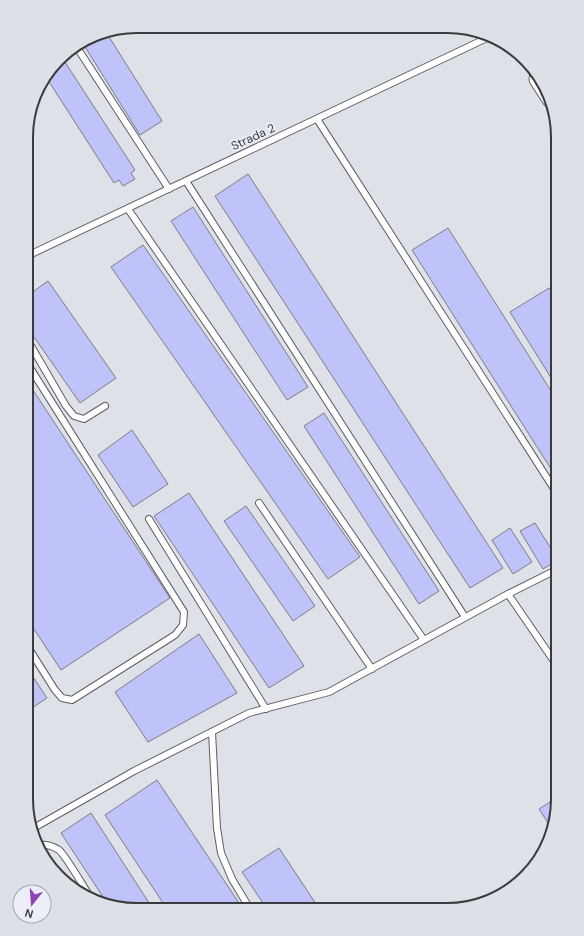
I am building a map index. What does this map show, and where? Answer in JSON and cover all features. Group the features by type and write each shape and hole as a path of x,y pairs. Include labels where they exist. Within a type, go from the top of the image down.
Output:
{"lane":[{"name":"Strada 2","path":"33,253 483,40"},
{"path":"79,51 169,189"},
{"path":"317,118 551,484"},
{"path":"186,181 465,618"},
{"path":"128,208 424,640"},
{"path":"33,348 66,406 74,416 84,419 105,406"},
{"path":"33,373 184,612 183,625 175,635 72,700 62,698 55,690 33,655"},
{"path":"259,503 372,668"},
{"path":"149,519 266,709"},
{"path":"36,826 134,771 249,713 329,692 508,594 551,572"},
{"path":"508,594 551,657"},
{"path":"212,732 217,828 221,853 232,879 246,903"},
{"path":"44,844 52,846 60,851 85,889"}],"building":[{"path":"109,37 162,121 140,135 85,47 103,38"},
{"path":"65,62 135,170 131,173 135,179 123,186 119,180 114,183 49,81"},
{"path":"248,174 503,568 470,588 215,196"},
{"path":"193,207 308,387 287,400 171,221"},
{"path":"448,228 551,391 551,469 412,250"},
{"path":"143,245 360,557 328,579 111,267"},
{"path":"48,281 116,378 80,403 33,336 33,292"},
{"path":"549,288 551,291 551,378 510,312"},
{"path":"33,390 170,598 61,670 33,628"},
{"path":"324,413 439,591 419,604 304,426"},
{"path":"132,430 168,484 133,507 98,455"},
{"path":"189,493 304,666 269,688 154,516"},
{"path":"246,506 315,606 293,621 224,521"},
{"path":"535,523 551,549 551,564 543,569 520,531"},
{"path":"510,528 532,562 513,574 492,540"},
{"path":"199,634 237,693 148,742 115,692"},
{"path":"33,677 47,698 33,707"},
{"path":"157,780 239,903 163,903 105,815"},
{"path":"551,801 548,823 539,809"},
{"path":"91,813 149,903 123,902 103,897 61,833"},
{"path":"279,848 315,903 263,903 242,872"}]}
